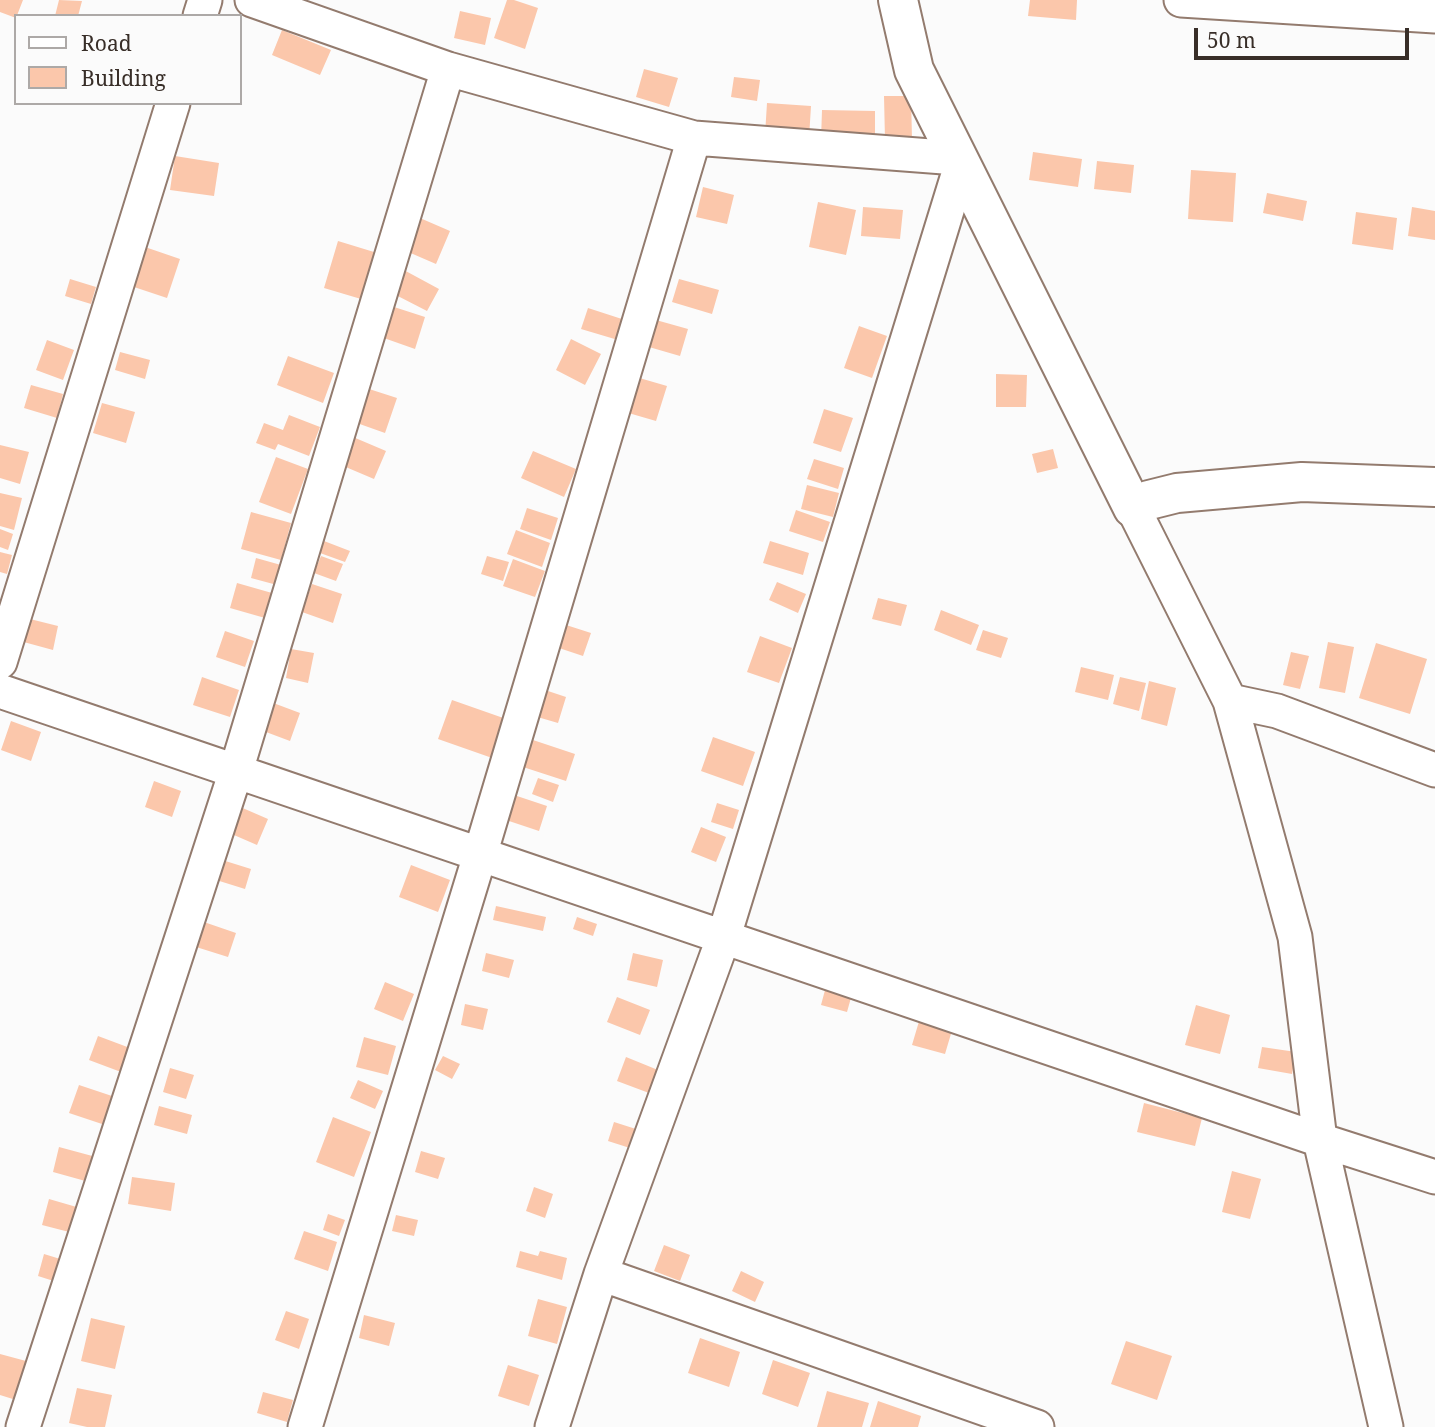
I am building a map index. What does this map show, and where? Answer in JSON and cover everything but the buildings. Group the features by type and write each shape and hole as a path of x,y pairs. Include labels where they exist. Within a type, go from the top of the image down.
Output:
{"street":[{"path":"251,0 448,69 694,138 959,162"},
{"path":"898,0 914,70 1230,701 1295,937 1320,1140 1386,1427"},
{"path":"1181,0 1435,16"},
{"path":"23,1427 236,771 448,69"},
{"path":"0,662 172,105"},
{"path":"305,1427 480,855 694,138"},
{"path":"552,1427 601,1274 724,936 959,162"},
{"path":"1133,508 1149,500 1177,493 1302,482 1435,487"},
{"path":"0,691 1435,1177"},
{"path":"1230,701 1277,711 1435,770"},
{"path":"601,1274 1037,1427"}]}
